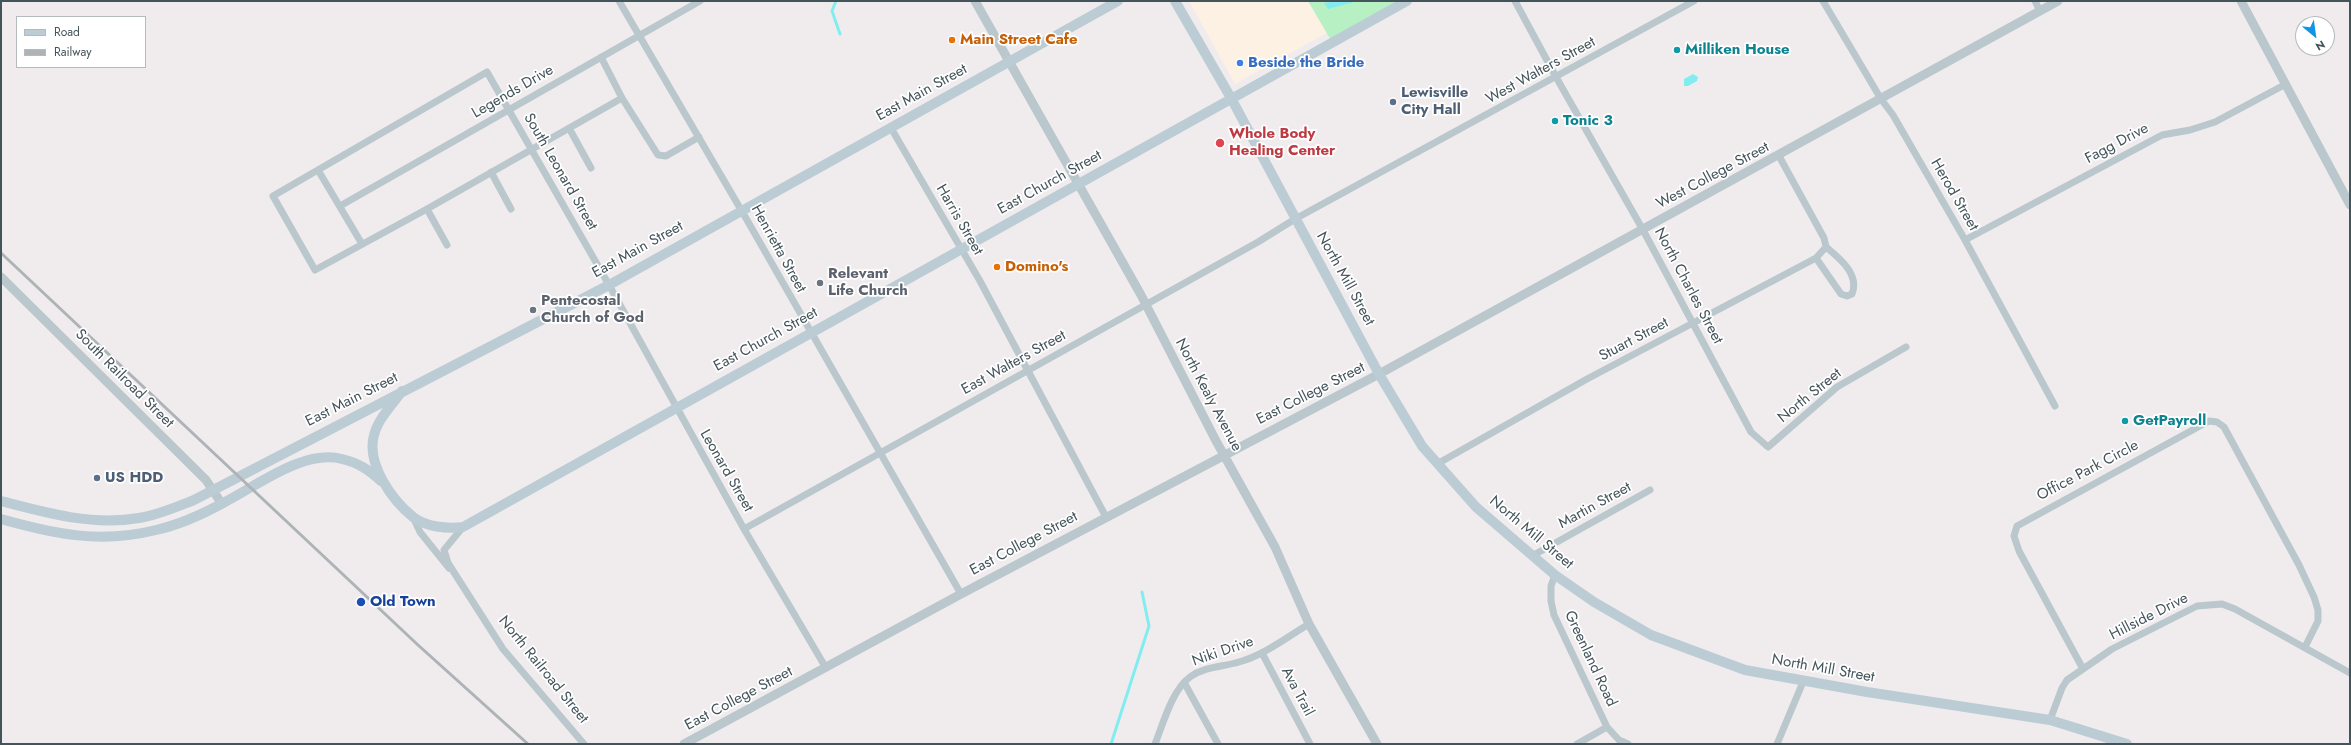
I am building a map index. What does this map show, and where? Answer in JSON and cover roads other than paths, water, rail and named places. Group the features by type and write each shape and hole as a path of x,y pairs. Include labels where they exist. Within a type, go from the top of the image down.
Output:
{"main road":[{"name":"East Main Street","path":"1,501 50,515 82,519 112,520 139,518 172,508 213,490 609,285 1118,1"},
{"name":"North Mill Street","path":"1175,1 1232,98 1295,219 1379,374 1422,446 1476,507 1555,575 1594,602 1650,635 1745,670 1803,682 2050,720 2127,744"},
{"name":"East Church Street","path":"463,527 1407,1"},
{"name":"North Railroad Street","path":"402,392 383,417 374,436 374,459 381,481 413,517 429,524 449,529 463,527"},
{"path":"1,519 48,532 84,537 117,537 156,530 222,504 299,462 322,458 341,458 363,465 381,481"}],"street":[{"name":"Henrietta Street","path":"619,1 741,210 810,333 961,594"},
{"name":"Legends Drive","path":"340,206 700,1"},
{"name":"North Kealy Avenue","path":"974,1 1145,305 1224,455 1275,547 1309,624 1377,744"},
{"name":"North Charles Street","path":"1515,1 1694,323 1750,432 1768,447 1774,443"},
{"name":"West Walters Street","path":"1295,219 1694,1"},
{"name":"Herod Street","path":"1823,1 1881,100 1893,115 1965,240 2055,406"},
{"path":"2035,1 2040,11"},
{"name":"West College Street","path":"1379,374 1881,100 2058,1"},
{"path":"2241,1 2350,204"},
{"path":"601,57 622,98 658,155 666,156 699,138"},
{"name":"South Leonard Street","path":"318,170 487,72 609,285"},
{"name":"Fagg Drive","path":"1965,240 2162,135 2190,130 2215,122 2286,84"},
{"path":"362,244 318,170 273,196 315,270 427,209 622,98"},
{"path":"569,128 592,168"},
{"name":"Harris Street","path":"891,128 1029,370 1106,517"},
{"path":"1779,156 1819,229 1826,246 1842,258 1846,264 1853,282 1854,288 1852,294 1847,296 1841,294 1816,258"},
{"path":"491,172 511,209"},
{"path":"427,209 447,245"},
{"name":"East Walters Street","path":"744,529 1258,242 1295,219"},
{"name":"Stuart Street","path":"1437,464 1586,379 1816,258 1826,246"},
{"name":"South Railroad Street","path":"1,277 206,480 222,504"},
{"name":"Leonard Street","path":"609,285 744,529 826,668"},
{"name":"North Street","path":"1774,443 1837,386 1906,347"},
{"name":"East College Street","path":"684,744 961,594 1379,374"},
{"name":"Office Park Circle","path":"2083,669 2020,551 2014,536 2017,526 2209,422 2217,422 2224,427 2299,565 2314,597 2318,610 2318,621 2305,647"},
{"name":"Martin Street","path":"1532,556 1650,490"},
{"name":"North Railroad Street","path":"413,517 420,532 455,574 503,649 584,744"},
{"name":"North Railroad Street","path":"455,574 444,550 463,527"},
{"name":"Greenland Road","path":"1555,575 1551,586 1551,601 1554,615 1607,727 1619,740 1628,744"},
{"name":"Hillside Drive","path":"2050,720 2062,688 2067,680 2112,649 2197,606 2222,604 2228,606 2305,647 2350,674"},
{"name":"Niki Drive","path":"1155,744 1172,700 1190,677 1212,667 1239,662 1262,652 1309,624"},
{"name":"Ava Trail","path":"1262,652 1310,744"},
{"path":"1777,744 1803,682"},
{"path":"1185,684 1218,744"},
{"path":"1577,744 1607,727"}],"water":[{"path":"1337,1 1358,1 1328,9 1324,3"},
{"path":"1693,74 1698,77 1697,81 1688,86 1684,86 1684,79"}],"waterway":[{"path":"836,1 832,11 840,34"},
{"path":"1111,744 1149,626 1142,592"}],"railway":[{"path":"1,253 418,645 528,744"}],"place":[{"name":"Main Street Cafe","path":"952,40"},
{"name":"Milliken House","path":"1677,50"},
{"name":"Beside the Bride","path":"1240,63"},
{"name":"Lewisville City Hall","path":"1393,102"},
{"name":"Tonic 3","path":"1555,121"},
{"name":"Whole Body Healing Center","path":"1220,143"},
{"name":"Domino's","path":"997,267"},
{"name":"Relevant Life Church","path":"820,283"},
{"name":"Pentecostal Church of God","path":"533,310"},
{"name":"GetPayroll","path":"2125,421"},
{"name":"US HDD","path":"97,478"},
{"name":"Old Town","path":"361,602"}]}
